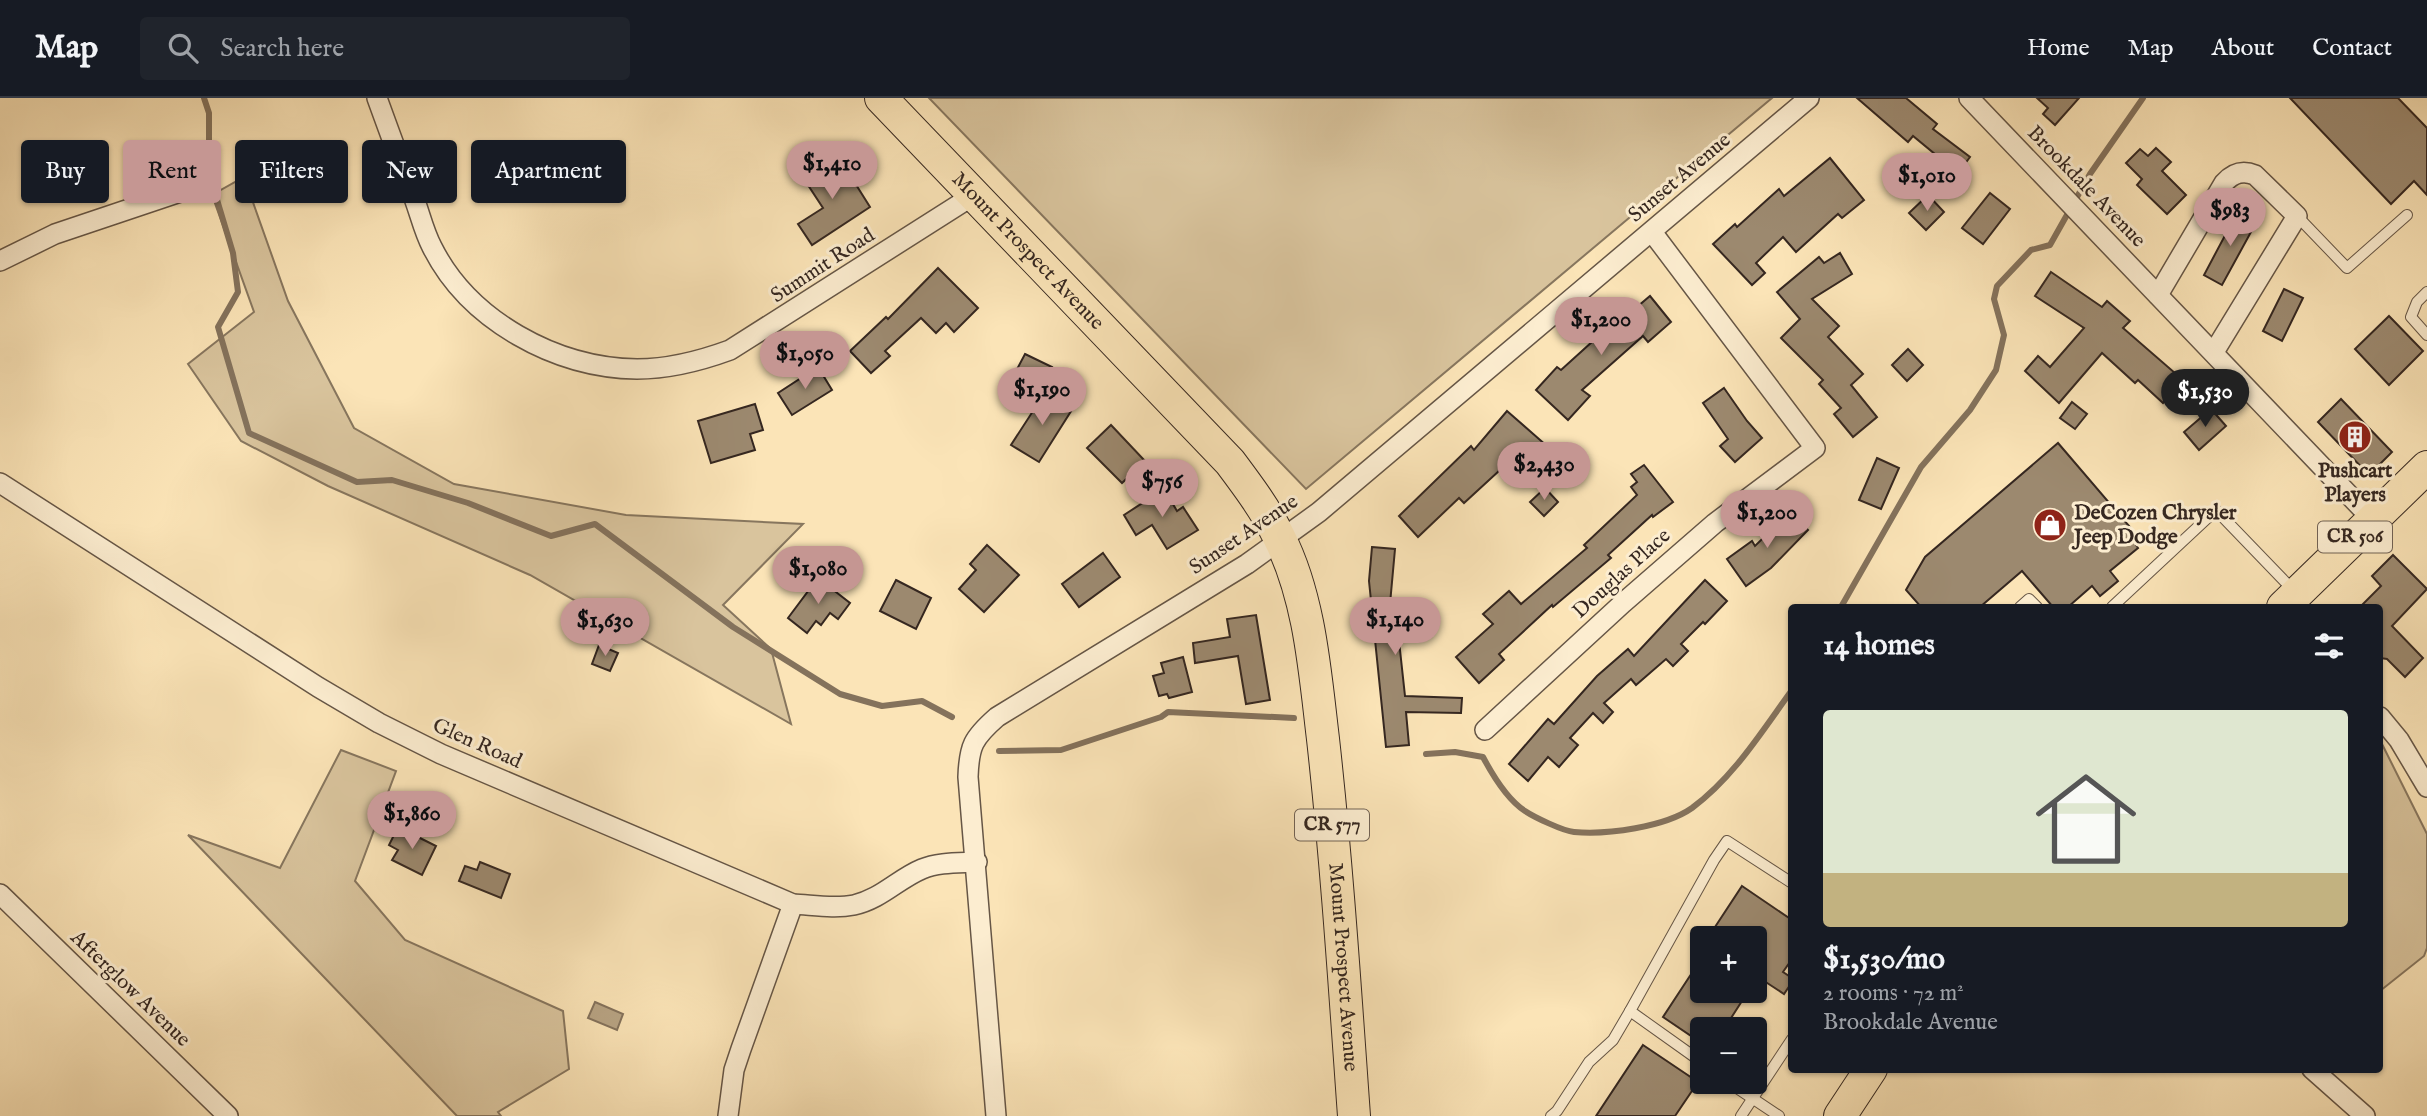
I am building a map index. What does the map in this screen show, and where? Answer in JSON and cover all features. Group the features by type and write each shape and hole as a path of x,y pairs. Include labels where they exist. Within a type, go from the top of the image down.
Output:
{"main road":[{"name":"Mount Prospect Avenue","path":"881,98 1230,461 1280,538 1296,580 1315,671 1334,835 1354,1116"},
{"name":"CR 506","path":"2290,600 2427,467"},
{"path":"1840,1116 1868,1073"}],"street":[{"name":"Summit Road","path":"377,98 432,247 461,288 478,306 518,335 564,356 600,365 637,369 661,368 708,359 730,351 974,195"},
{"name":"Sunset Avenue","path":"996,1116 968,777 969,754 977,738 987,726 1025,699 1247,564 1319,512 1809,98"},
{"name":"Brookdale Avenue","path":"1969,98 2373,520"},
{"path":"2158,295 2224,183 2235,174 2249,173 2255,176 2297,216 2214,352"},
{"path":"0,261 55,234 147,203"},
{"name":"Douglas Place","path":"1485,730 1715,523 1815,448 1652,232"},
{"name":"Glen Road","path":"0,482 318,687 379,723 442,754 793,904 853,905 877,897 933,865 977,862"},
{"path":"2383,721 2399,740 2427,787"},
{"name":"Afterglow Avenue","path":"0,894 228,1116"},
{"path":"728,1116 734,1070 740,1049 793,904"},
{"path":"2317,1073 2365,1116"}],"lane":[{"path":"2297,216 2347,268 2407,215"},
{"path":"2427,292 2417,302 2411,317 2427,335"},
{"path":"2115,604 2216,510 2290,600"},
{"path":"1551,1116 1589,1062 1613,1040 1727,841 1788,880"},
{"path":"1630,1011 1690,1054"},
{"path":"1741,1116 1788,1044"},
{"path":"1745,1094 1779,1116"}],"shaded area":[{"path":"929,98 1772,98 1306,489"},
{"path":"235,182 235,203 253,203 288,301 354,428 454,484 626,515 803,524 723,605 771,649 791,724 530,575 328,486 241,441 188,364 254,312 215,203 221,203 221,190"},
{"path":"2383,746 2427,834 2427,948 2424,956 2383,989"},
{"path":"341,750 396,771 355,881 405,940 563,1011 569,1069 498,1112 501,1116 457,1116 188,835 280,868"},
{"path":"595,1002 623,1014 617,1030 588,1018"}],"building":[{"path":"1857,98 1906,98 1937,124 1933,129 1970,157 1952,181 1929,164 1936,155 1913,136 1908,142"},
{"path":"2037,98 2079,98 2055,125 2043,114 2048,108"},
{"path":"2290,98 2398,98 2427,128 2427,195 2414,181 2391,204"},
{"path":"2156,148 2171,162 2162,171 2186,195 2167,214 2137,185 2142,179 2126,163 2140,149 2148,156"},
{"path":"838,156 870,207 812,245 798,224 823,208 804,179"},
{"path":"1830,158 1864,200 1842,218 1838,214 1796,252 1783,237 1756,263 1765,273 1752,285 1713,244 1735,224 1737,227 1779,189 1784,196"},
{"path":"1990,193 2010,209 1983,244 1962,228"},
{"path":"1928,195 1944,212 1926,230 1909,213"},
{"path":"2238,211 2257,221 2222,285 2204,275"},
{"path":"1840,253 1852,274 1812,299 1839,326 1828,337 1863,374 1851,385 1877,417 1853,437 1834,414 1841,408 1819,384 1823,380 1781,338 1800,319 1777,292 1819,257 1824,263"},
{"path":"938,268 978,308 954,332 946,323 936,333 921,318 885,351 890,356 871,373 850,351 886,317 888,319"},
{"path":"2051,272 2102,307 2107,301 2130,321 2123,328 2183,380 2163,403 2138,380 2135,383 2102,353 2059,403 2025,371 2038,356 2050,367 2084,328 2035,296"},
{"path":"2284,289 2303,298 2282,341 2263,331"},
{"path":"1650,296 1671,322 1648,342 1643,336 1582,390 1590,396 1568,420 1536,390 1557,367 1561,370 1603,332 1605,334"},
{"path":"2389,316 2423,351 2389,385 2355,349"},
{"path":"1908,349 1923,365 1907,381 1892,365"},
{"path":"1025,354 1052,367 1042,389 1014,375"},
{"path":"818,367 832,390 792,415 778,393"},
{"path":"1724,388 1762,438 1735,462 1720,446 1728,439 1703,403"},
{"path":"1046,391 1073,408 1039,462 1011,445"},
{"name":"Pushcart Players","path":"2341,399 2392,452 2369,475 2318,422"},
{"path":"2072,402 2087,414 2075,429 2060,418"},
{"path":"755,404 763,430 750,434 755,450 711,463 698,421"},
{"path":"2211,409 2226,426 2199,450 2184,432"},
{"path":"1507,411 1547,446 1527,469 1513,458 1464,503 1459,498 1418,537 1399,516 1471,446 1474,450"},
{"path":"1111,425 1145,461 1122,483 1087,448"},
{"path":"2058,443 2141,540 2136,545 2138,548 2110,571 2118,581 2100,596 2092,586 2071,604 2050,604 2022,571 1984,604 1918,604 1906,590 1925,557"},
{"path":"1877,458 1899,468 1881,509 1859,500"},
{"path":"1644,465 1673,502 1653,517 1652,515 1608,555 1611,558 1553,607 1552,605 1499,654 1504,660 1479,683 1456,657 1493,624 1483,614 1509,591 1521,604 1587,548 1584,545 1637,495 1631,487 1637,482 1631,474"},
{"path":"1545,488 1558,502 1544,516 1530,502"},
{"path":"1164,489 1177,511 1183,507 1198,530 1167,549 1152,525 1136,535 1124,515"},
{"path":"1790,512 1808,530 1771,568 1746,586 1727,559 1752,541 1755,546"},
{"path":"987,545 1019,575 984,612 959,589 976,570 970,564"},
{"path":"1372,547 1395,549 1390,604 1395,604 1405,696 1462,698 1461,713 1406,712 1409,745 1386,747 1369,581"},
{"path":"1103,553 1120,577 1079,607 1062,584"},
{"path":"2393,555 2427,589 2392,626 2423,658 2405,677 2387,659 2383,658 2383,604 2363,604 2381,586 2372,576"},
{"path":"818,578 850,603 838,619 830,613 821,625 816,621 807,633 788,618"},
{"path":"896,580 931,598 916,629 880,611"},
{"path":"1705,580 1727,601 1681,644 1688,651 1673,666 1666,659 1636,685 1631,679 1604,703 1613,712 1603,723 1593,713 1570,738 1578,745 1559,767 1548,757 1528,781 1509,764 1548,719 1554,724 1597,676 1628,649 1634,656"},
{"path":"1256,615 1270,700 1246,704 1238,656 1195,663 1193,643 1230,637 1227,619"},
{"path":"599,645 618,653 610,671 592,664"},
{"path":"1183,657 1192,692 1169,698 1167,694 1159,696 1153,676 1164,673 1161,663"},
{"path":"398,827 436,846 422,875 392,860 398,850 389,845"},
{"path":"480,862 510,874 501,898 459,881 465,866 477,870"},
{"path":"1742,886 1788,917 1788,965 1783,972 1788,975 1788,988 1784,994 1767,983 1767,926 1716,926"},
{"path":"1690,976 1690,1003 1741,1003 1732,1017 1690,1017 1690,1035 1663,1017"},
{"path":"1643,1045 1690,1077 1690,1094 1675,1116 1596,1116"}],"waterway":[{"path":"204,98 209,113 209,173 233,253 238,292 218,327 249,433 357,482 392,480 468,503 551,536 595,524 733,627 840,694 882,706 922,701 952,717"},
{"path":"1843,604 1921,467 1970,410 1996,370 2004,335 1994,299 1997,286 2031,250 2050,245 2090,174 2143,98"},
{"path":"1426,754 1455,752 1483,757 1501,786 1519,806 1535,817 1563,829 1587,833 1619,831 1652,825 1681,815 1707,796 1746,753 1788,695"},
{"path":"999,751 1061,750 1161,717 1168,712 1294,718"}],"place":[{"name":"Pushcart Players","path":"2355,437"},
{"name":"DeCozen Chrysler Jeep Dodge","path":"2050,525"}]}
